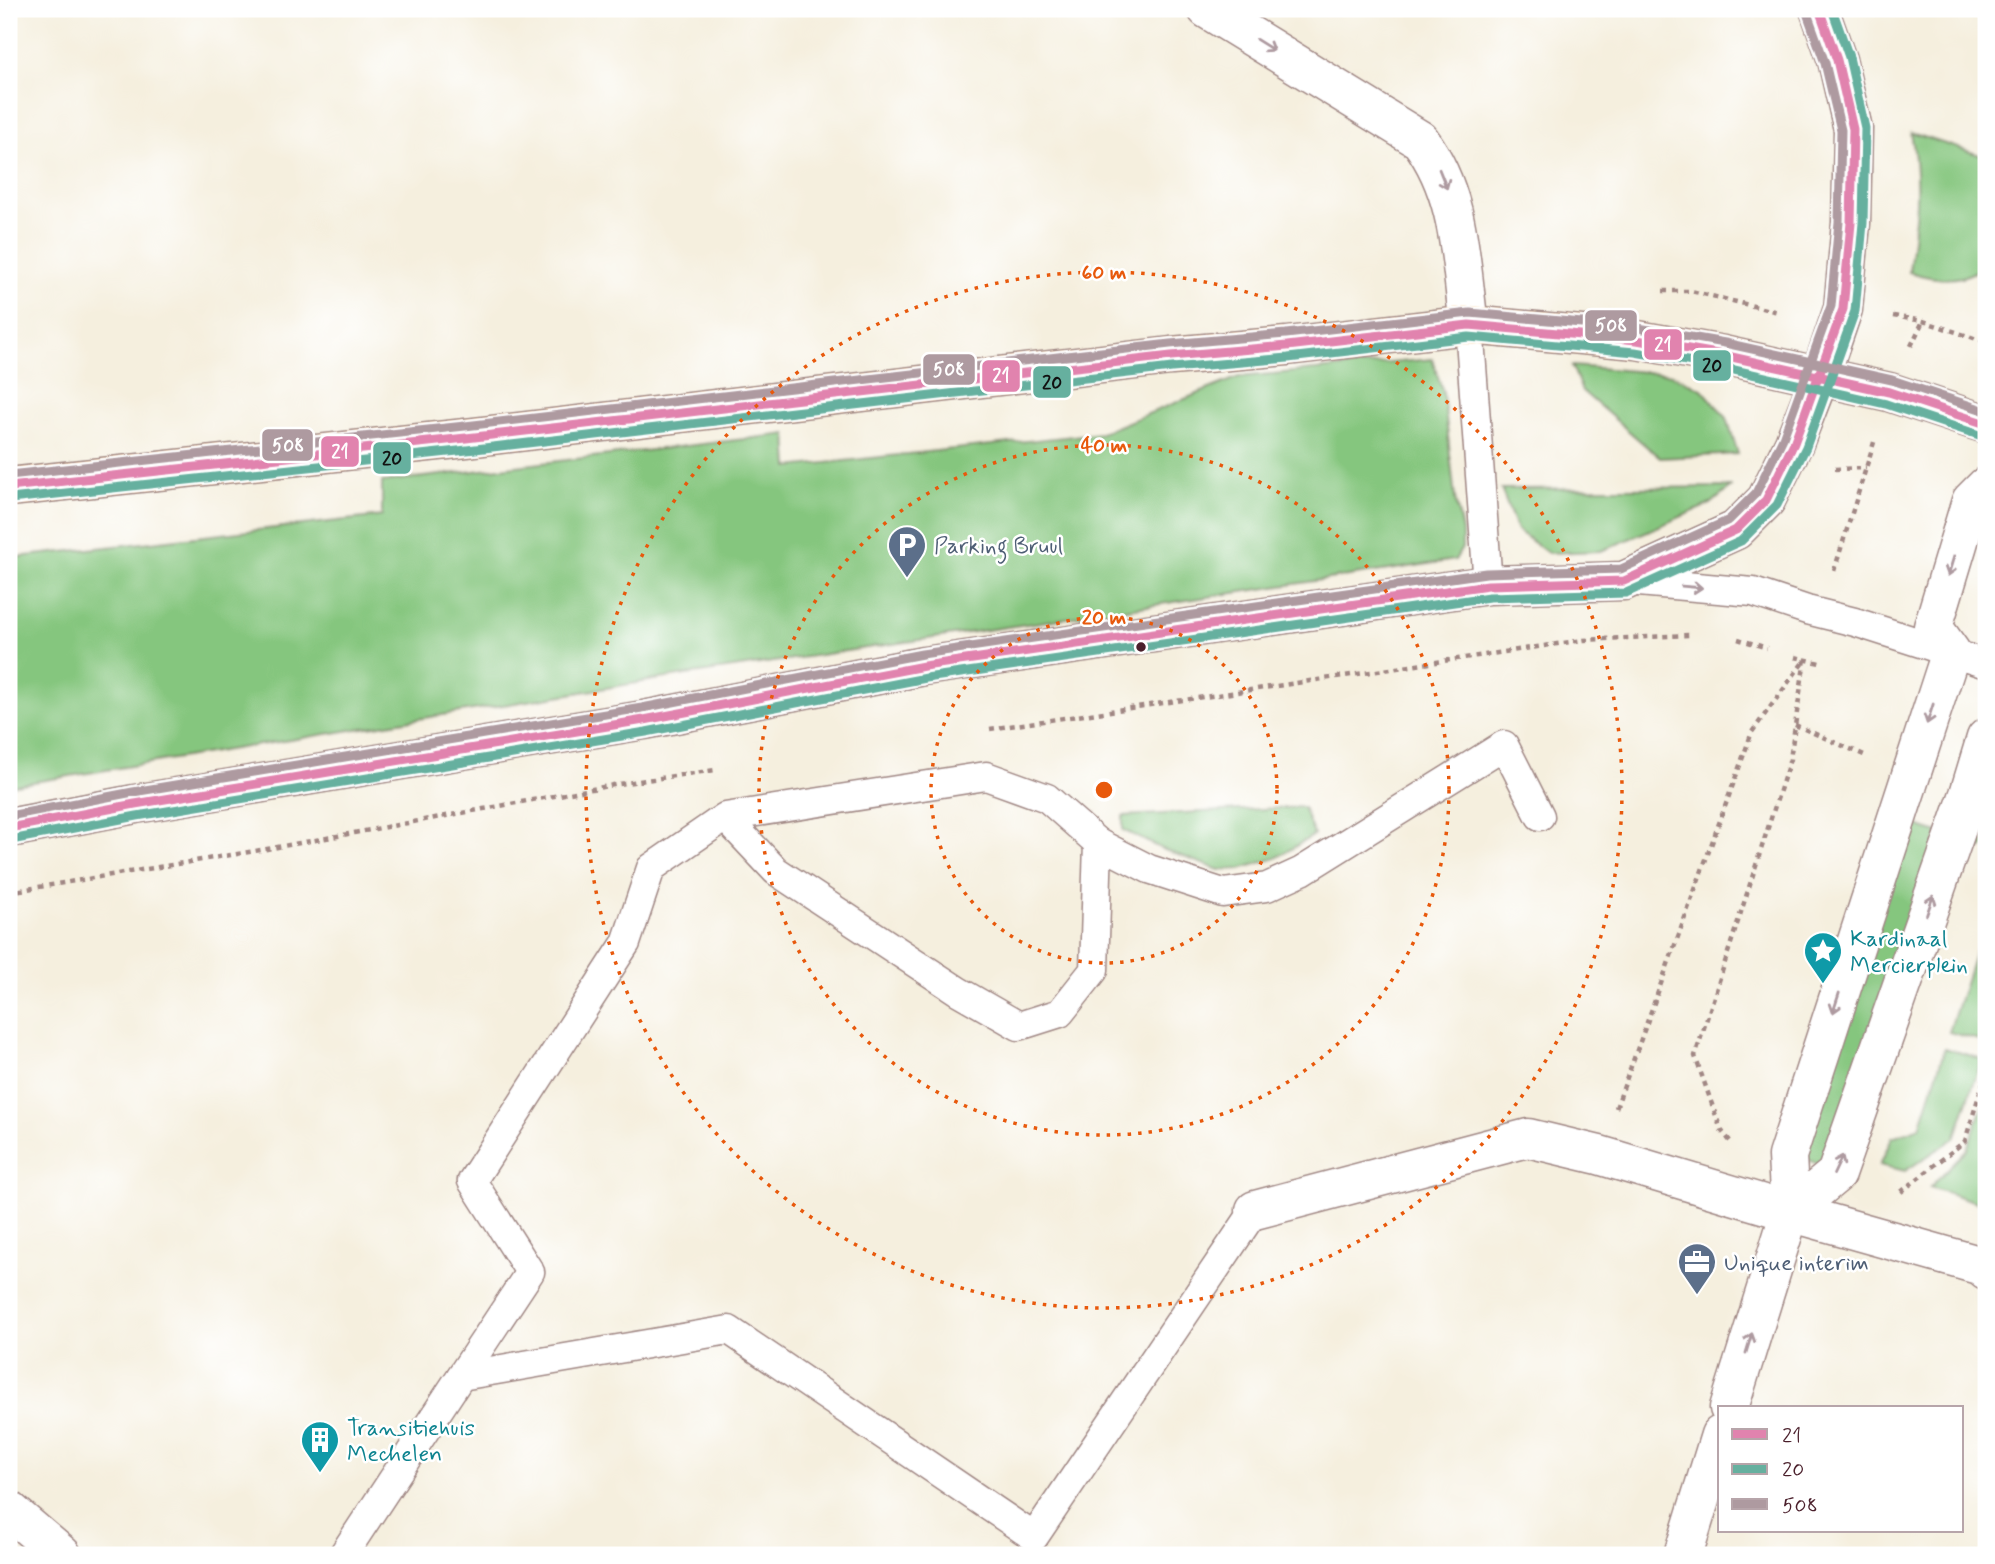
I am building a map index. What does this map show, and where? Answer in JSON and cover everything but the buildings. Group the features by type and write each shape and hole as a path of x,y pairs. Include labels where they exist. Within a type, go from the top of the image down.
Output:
{"main road":[{"path":"9,487 1469,325 1637,341 1723,355 1889,392 1986,424"}],"street":[{"path":"1207,9 1420,140 1435,160 1453,205 1469,325"},
{"path":"9,828 135,804 579,732 924,666 1488,585 1624,581 1736,530 1766,500 1794,443 1843,309 1851,223 1853,129 1837,60 1819,9"},
{"path":"1730,1406 1790,1212 1787,1156 1969,658 1933,627 1971,501 1986,486"},
{"path":"1790,1212 1836,1174 1969,794 1986,738"},
{"path":"1255,1210 1528,1138 1599,1155 1982,1266 1986,1270"},
{"path":"1683,1555 1718,1441"},
{"path":"9,1510 62,1555"}],"lane":[{"path":"1469,325 1488,585"},
{"path":"1624,581 1753,592 1821,615 1855,622 1969,658"},
{"path":"343,1555 530,1272 472,1181 626,943 651,868 725,817 986,776 1047,798 1098,843 1149,869 1223,893 1267,887 1302,871 1504,745 1540,816"},
{"path":"725,817 776,871 958,992 1019,1026 1060,1013 1094,970 1098,843"},
{"path":"461,1377 729,1330 1034,1537 1255,1210"}],"path":[{"path":"1738,1151 1721,1130 1695,1056 1790,759 1805,660 1889,392 1923,321"},
{"path":"1599,1155 1752,732 1805,660"},
{"path":"1895,1196 1965,1141 1986,1073"}],"green space":[{"path":"1911,133 1986,157 1986,262 1969,274 1950,279 1909,272 1916,185"},
{"path":"1432,359 1443,392 1455,498 1462,531 1462,548 1455,560 673,677 9,786 9,558 382,516 382,482 787,434 789,467 1101,433 1239,377"},
{"path":"1572,366 1671,374 1702,389 1727,418 1738,454 1660,458 1582,391"},
{"path":"1731,487 1711,504 1601,551 1548,553 1517,530 1501,489"},
{"path":"1303,807 1314,835 1276,858 1240,869 1219,870 1162,849 1123,830 1123,816"},
{"path":"1978,814 1986,817 1986,847 1963,853"},
{"path":"1908,823 1938,833 1826,1167 1795,1155"},
{"path":"1977,946 1986,949 1986,1042 1949,1032"},
{"path":"1945,1048 1982,1059 1955,1138 1905,1171 1880,1165 1892,1137 1920,1127"},
{"path":"1986,1096 1986,1182 1979,1203 1930,1187 1967,1149"}],"transit line":[{"name":"21","path":"9,828 135,804 644,720 924,666 1488,585 1624,581 1736,530 1766,500 1794,443 1843,309 1851,223 1853,129 1837,60 1819,9"},
{"name":"20","path":"11,840 137,816 646,732 926,678 1489,597 1626,593 1741,541 1777,505 1806,447 1855,311 1863,223 1865,128 1849,57 1832,9"},
{"name":"508","path":"9,816 133,792 642,708 922,654 1486,573 1621,569 1729,520 1756,493 1783,438 1831,306 1839,222 1841,130 1825,63 1807,13"},
{"name":"508","path":"9,475 465,426 1170,344 1470,313 1638,328 1725,343 1892,380 1986,411"},
{"name":"21","path":"9,487 1469,325 1637,340 1723,355 1889,392 1986,424"},
{"name":"20","path":"10,499 1469,337 1635,352 1721,367 1886,404 1982,436"}],"place":[{"name":"Parking Bruul","path":"907,579"},
{"name":"Kardinaal Mercierplein","path":"1823,985"},
{"name":"Unique interim","path":"1697,1296"},
{"name":"Transitiehuis Mechelen","path":"320,1474"}]}
